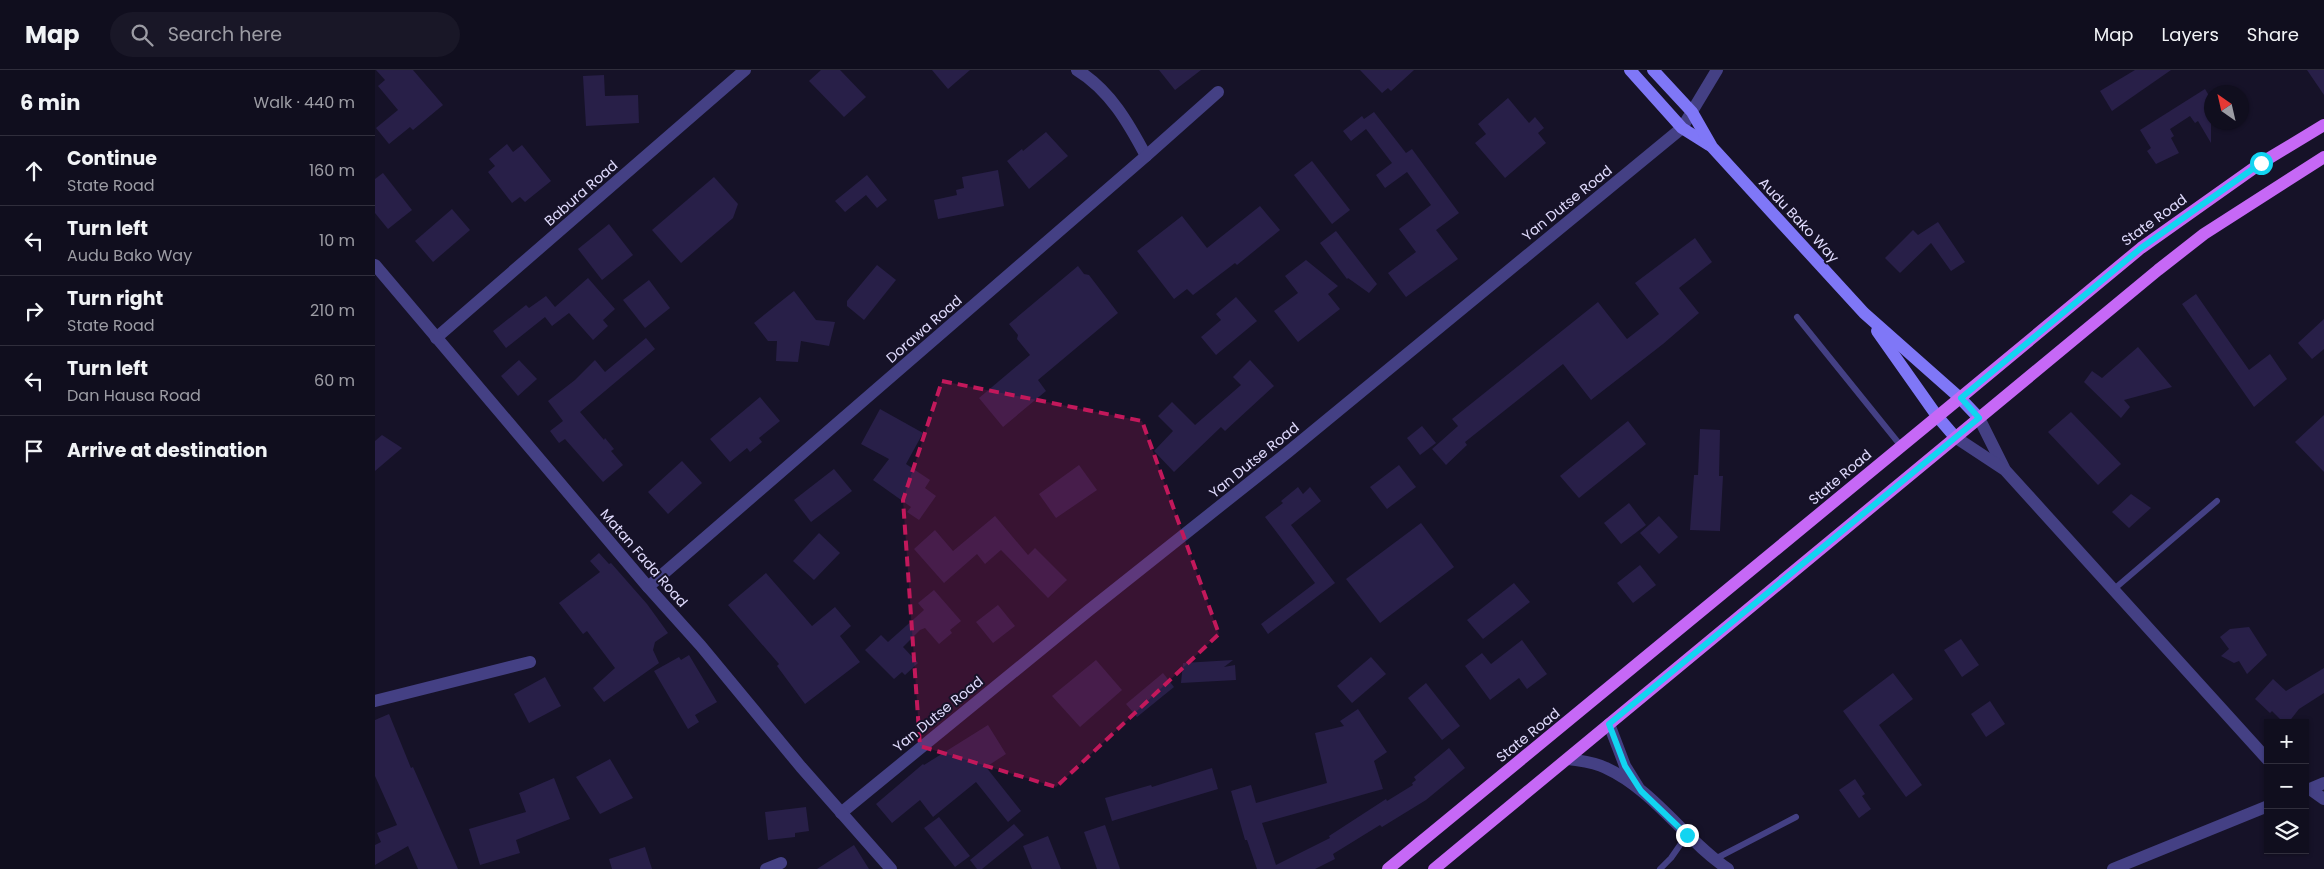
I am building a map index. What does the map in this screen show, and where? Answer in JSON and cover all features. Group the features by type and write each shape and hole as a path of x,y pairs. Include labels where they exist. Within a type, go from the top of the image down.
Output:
{"main road":[{"name":"Audu Bako Way","path":"1630,70 1682,128 1712,147"},
{"name":"Audu Bako Way","path":"1653,70 1692,112 1712,147 1864,313 1961,398 1979,418"},
{"name":"State Road","path":"1388,869 2141,248 2261,163 2324,125"},
{"path":"1434,869 1955,437 2204,234 2324,157"},
{"name":"Audu Bako Way","path":"1864,313 1937,416 1955,437"}],"street":[{"name":"Babura Road","path":"436,338 745,70"},
{"name":"Yan Dutse Road","path":"841,813 1080,617 1288,452 1682,128 1717,70"},
{"path":"1087,72 1128,123 1146,156"},
{"name":"Dorawa Road","path":"648,587 1218,92"},
{"name":"Matan Fada Road","path":"375,265 648,587 701,646 841,813 891,869"},
{"path":"1979,418 2005,470"},
{"path":"1955,437 2005,470 2264,756"},
{"path":"375,701 531,662"},
{"path":"1609,724 1625,766 1641,791"},
{"path":"1569,759 1607,768 1641,791 1714,860 1729,869"},
{"path":"2309,789 2324,784"},
{"path":"2309,791 2324,799"},
{"path":"2113,869 2264,808"},
{"path":"766,869 781,864"}],"lane":[{"path":"1797,318 1901,446"},
{"path":"2113,590 2217,501"},
{"path":"1714,860 1796,817"},
{"path":"1660,869 1671,858 1687,835"}],"highlighted area":[{"path":"942,381 1142,421 1219,634 1056,787 920,746 903,500"}],"building":[{"path":"376,70 413,70 443,105 413,130 410,127 389,144 376,128 398,110 378,86 385,80"},
{"path":"821,70 840,70 866,97 844,117 809,81"},
{"path":"932,70 970,70 948,89"},
{"path":"1159,70 1201,70 1175,90"},
{"path":"1360,70 1414,70 1391,91 1388,88 1382,93"},
{"path":"2135,70 2171,70 2112,111 2100,91"},
{"path":"2307,70 2324,70 2324,95"},
{"path":"604,75 605,96 638,95 639,123 586,126 583,76"},
{"path":"2204,90 2204,130 2211,130 2211,143 2198,121 2195,123 2190,116 2170,129 2174,136 2171,138 2179,153 2156,164 2147,151 2151,148 2140,130"},
{"path":"1508,98 1529,123 1535,117 1544,128 1538,133 1546,143 1505,178 1475,143 1486,134 1478,124"},
{"path":"1374,112 1406,153 1412,149 1459,213 1436,230 1458,259 1406,297 1388,273 1416,252 1399,229 1431,205 1407,172 1385,188 1376,175 1392,163 1366,129 1351,141 1343,131 1362,116 1364,119"},
{"path":"1046,132 1068,156 1029,189 1007,161 1022,149 1023,151"},
{"path":"507,144 513,152 522,145 551,181 525,202 520,197 512,203 488,172 495,166 489,159"},
{"path":"1312,161 1350,210 1332,224 1294,175"},
{"path":"998,170 1004,206 938,219 934,200 957,195 956,190 964,188 962,177"},
{"path":"383,173 412,210 388,229 375,213 375,179"},
{"path":"867,175 887,200 877,208 866,195 845,212 835,201"},
{"path":"714,177 738,204 733,218 681,263 652,230"},
{"path":"1260,206 1280,230 1237,265 1235,263 1193,295 1187,289 1174,299 1137,251 1182,216 1207,248"},
{"path":"452,209 470,230 433,262 415,241"},
{"path":"1938,222 1965,262 1951,271 1931,243 1900,273 1885,258 1913,230 1918,235"},
{"path":"609,224 633,255 602,280 578,249"},
{"path":"1336,231 1377,284 1369,293 1347,279 1320,243"},
{"path":"1695,238 1712,262 1679,288 1699,313 1663,344 1591,400 1563,364 1465,442 1467,445 1446,465 1432,449 1458,426 1452,419 1598,302 1627,339 1659,314 1635,283"},
{"path":"1306,260 1338,286 1328,294 1340,309 1298,342 1274,311 1298,293 1285,276"},
{"path":"877,265 896,280 864,320 847,306 847,301"},
{"path":"1078,266 1084,274 1089,275 1118,313 1038,380 1046,391 1003,427 979,398 1030,355 1017,339 1018,335 1009,324"},
{"path":"588,278 615,309 603,320 608,326 593,340 569,313 552,326 545,317 506,348 493,331 526,305 529,308 546,296 555,307"},
{"path":"649,280 670,308 645,328 623,300"},
{"path":"794,291 816,320 835,322 829,346 801,341 798,362 776,361 777,341 768,341 754,323"},
{"path":"2196,294 2249,370 2270,354 2287,379 2254,407 2182,304"},
{"path":"1236,297 1257,321 1216,355 1201,337 1221,320 1216,314"},
{"path":"2324,319 2324,349 2312,359 2298,343"},
{"path":"646,338 655,349 580,412 614,449 611,451 623,465 603,482 565,439 559,443 550,431 563,421 548,401 575,380 595,360 605,372"},
{"path":"2138,347 2172,387 2124,400 2130,407 2121,418 2084,382 2092,371 2102,378"},
{"path":"519,360 537,379 518,396 501,376"},
{"path":"1250,360 1274,386 1225,431 1221,427 1174,472 1154,451 1173,431 1158,416 1172,402 1195,425 1241,385 1233,377"},
{"path":"760,397 780,421 759,438 762,442 750,452 747,448 730,462 710,439"},
{"path":"880,409 923,433 906,464 930,480 925,488 936,496 919,520 907,512 911,507 873,480 889,459 861,444"},
{"path":"2071,412 2121,464 2098,485 2048,432"},
{"path":"2324,415 2324,472 2295,442"},
{"path":"1628,421 1646,444 1579,498 1560,476"},
{"path":"1422,426 1436,443 1420,455 1407,438"},
{"path":"1700,429 1720,430 1719,476 1723,476 1720,531 1690,530 1694,475 1698,475"},
{"path":"382,435 402,448 375,471 375,441"},
{"path":"682,461 702,483 668,514 648,492"},
{"path":"1079,465 1097,490 1056,518 1039,494"},
{"path":"1399,465 1416,487 1387,509 1370,487"},
{"path":"834,469 852,491 811,522 794,500"},
{"path":"1298,487 1303,494 1310,487 1321,501 1291,525 1335,583 1268,634 1261,624 1315,583 1265,517 1283,503 1281,501"},
{"path":"2131,494 2151,508 2129,528 2112,512"},
{"path":"1629,503 1646,525 1621,544 1604,523"},
{"path":"995,516 1028,555 1035,548 1067,580 1048,598 1001,550 985,564 977,554 944,583 914,549 935,530 953,551"},
{"path":"1659,516 1678,537 1659,554 1640,533"},
{"path":"1421,523 1454,567 1380,623 1346,579"},
{"path":"819,533 840,553 814,580 793,561"},
{"path":"599,553 609,564 611,563 647,604 668,633 655,642 653,650 659,663 604,702 593,688 615,668 587,631 583,634 559,603 600,572 590,561"},
{"path":"1640,565 1656,585 1633,603 1617,583"},
{"path":"766,573 812,626 835,607 851,626 840,636 860,662 805,704 777,666 779,664 728,605"},
{"path":"1514,583 1530,602 1483,639 1467,620"},
{"path":"934,590 961,621 950,630 952,633 939,644 925,628 920,630 903,647 918,663 905,675 902,672 894,679 865,650 881,635 888,642 924,610 918,603"},
{"path":"998,605 1015,626 993,643 976,622"},
{"path":"2249,627 2267,655 2247,674 2239,661 2234,663 2221,656 2229,649 2220,637 2230,629"},
{"path":"1961,639 1979,665 1962,677 1944,650"},
{"path":"1522,640 1547,674 1527,689 1519,678 1490,700 1465,666 1482,653 1491,664"},
{"path":"689,655 717,702 695,715 699,722 688,729 654,671 679,657 681,660"},
{"path":"1371,657 1386,674 1352,703 1337,686"},
{"path":"1096,660 1122,690 1080,727 1052,696"},
{"path":"1233,660 1224,667 1235,665 1236,680 1181,683 1183,663"},
{"path":"2324,668 2324,693 2299,709 2291,719 2280,719 2272,711 2270,713 2255,699 2273,679 2286,691"},
{"path":"1163,673 1174,687 1137,717 1126,704"},
{"path":"1893,673 1913,699 1879,725 1922,785 1906,797 1843,711"},
{"path":"545,677 561,706 529,723 514,694"},
{"path":"1426,683 1460,726 1442,740 1408,698"},
{"path":"1990,701 2005,724 1986,737 1971,714"},
{"path":"1358,709 1387,752 1374,761 1383,789 1262,823 1276,865 1330,838 1329,836 1386,799 1387,801 1413,785 1412,783 1416,780 1414,777 1449,748 1465,768 1426,800 1333,854 1335,859 1315,869 1257,869 1247,840 1245,840 1231,791 1251,785 1256,803 1327,783 1315,733 1344,726 1340,721"},
{"path":"389,714 411,768 413,767 458,869 418,869 408,846 375,865 375,845 381,842 377,833 397,825 375,776 375,720"},
{"path":"988,725 1006,754 986,767 1021,811 1008,822 976,782 933,817 920,800 892,823 876,804 923,764"},
{"path":"610,759 633,798 600,814 576,777"},
{"path":"1212,768 1218,789 1112,821 1105,798 1151,785 1152,787"},
{"path":"554,778 570,819 516,840 520,853 480,865 469,829 526,812 519,793"},
{"path":"1855,779 1865,794 1862,796 1871,809 1859,818 1839,790"},
{"path":"806,807 809,831 795,833 795,837 768,840 765,812"},
{"path":"939,817 970,856 955,867 924,828"},
{"path":"1014,824 1024,835 982,869 977,869 970,860"},
{"path":"1105,825 1120,869 1097,869 1084,832"},
{"path":"1048,836 1061,869 1032,869 1023,846"},
{"path":"854,845 869,869 817,869"},
{"path":"645,847 652,869 612,869 609,859"}],"route":[{"path":"1687,835 1641,791 1625,766 1609,724 1979,418 1961,398 2141,248 2179,219 2261,163"}]}
